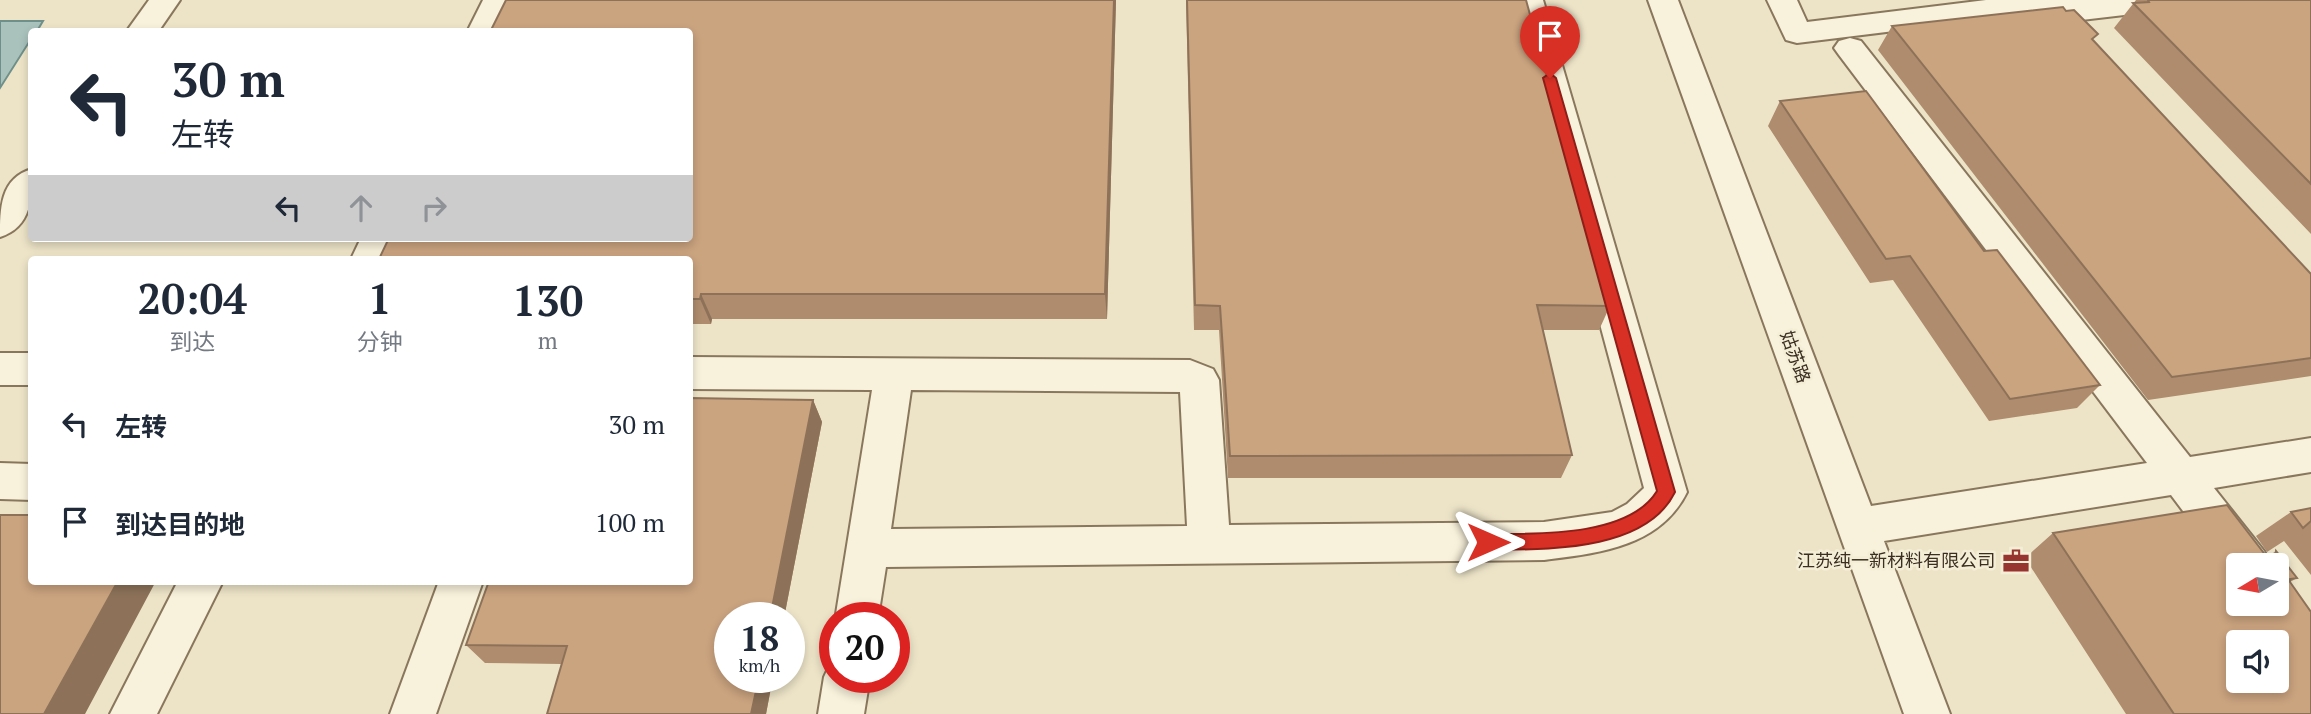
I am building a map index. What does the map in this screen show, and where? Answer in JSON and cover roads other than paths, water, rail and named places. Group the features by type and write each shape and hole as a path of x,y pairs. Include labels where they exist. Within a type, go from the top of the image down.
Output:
{"street":[{"path":"144,28 165,0"},
{"path":"484,28 498,0"},
{"path":"867,548 1544,541 1594,534 1636,523 1658,506 1666,492 1528,0"},
{"name":"姑苏路","path":"1663,0 1927,714"},
{"path":"1782,0 1797,33 2065,0"},
{"path":"2085,43 2056,13 2168,0"},
{"path":"1850,48 2240,553"},
{"path":"0,223 28,186"},
{"path":"0,369 28,369"},
{"path":"693,373 1190,376 1199,380 1209,545"},
{"path":"859,602 894,374"},
{"path":"1857,527 2311,455"},
{"path":"0,481 28,482"},
{"path":"133,714 199,585"},
{"path":"413,714 460,585"},
{"path":"841,714 844,693"}],"water":[{"path":"0,21 43,21 39,28 28,28 28,44 0,88"}],"place":[{"name":"江苏纯一新材料有限公司","path":"2016,561"}]}
